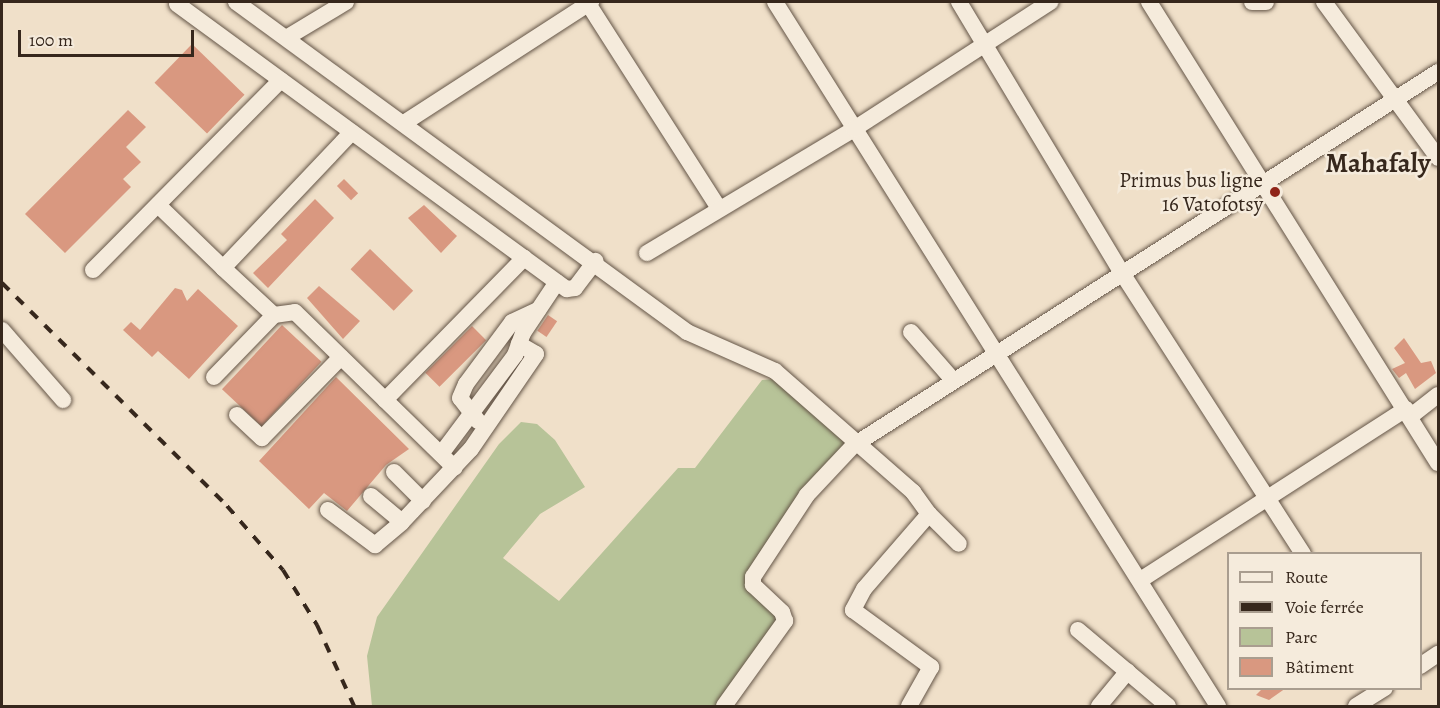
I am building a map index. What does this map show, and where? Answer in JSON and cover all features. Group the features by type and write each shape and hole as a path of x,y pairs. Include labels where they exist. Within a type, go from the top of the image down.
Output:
{"street":[{"path":"236,2 595,261 687,332 775,371 854,445 913,492 929,514 959,544"},
{"path":"286,38 346,2"},
{"path":"404,123 589,2 718,207"},
{"path":"775,2 1142,579 1218,706"},
{"path":"959,2 1122,273 1302,552"},
{"path":"646,253 718,207 854,129 1050,2"},
{"path":"1149,2 1438,463"},
{"path":"1252,2 1266,2"},
{"path":"1324,2 1398,99 1438,158"},
{"path":"177,4 557,282 576,288 595,261"},
{"path":"724,706 785,621 782,612 753,585 753,577 807,495 854,445 996,352 1263,187 1438,72"},
{"path":"93,270 281,80"},
{"path":"223,268 352,132"},
{"path":"158,205 274,315"},
{"path":"386,400 524,258"},
{"path":"441,454 519,344 557,282"},
{"path":"486,427 470,415 460,398 466,384 512,322 538,310"},
{"path":"214,377 274,315 295,312 455,468"},
{"path":"2,330 63,400"},
{"path":"911,332 953,380"},
{"path":"328,510 375,545 402,522 455,468 536,354 519,344"},
{"path":"237,415 262,438 341,357"},
{"path":"1142,579 1268,498 1438,395"},
{"path":"394,472 423,501"},
{"path":"371,496 402,522"},
{"path":"909,706 931,667 864,623 854,605 929,514"},
{"path":"1078,630 1168,706"},
{"path":"1422,665 1438,654"},
{"path":"1099,706 1128,671"},
{"path":"1356,706 1382,690"}],"green space":[{"path":"775,379 853,447 752,577 788,611 727,706 372,706 367,656 377,617 499,444 521,422 537,424 555,440 585,487 540,514 503,558 559,601 678,468 695,468 762,380"}],"building":[{"path":"192,44 245,95 207,134 154,83"},
{"path":"128,110 146,127 126,147 141,162 123,179 131,187 65,253 25,214"},
{"path":"344,179 358,193 351,200 337,186"},
{"path":"315,199 334,218 268,288 253,273 287,240 281,234"},
{"path":"424,205 457,236 441,253 408,218"},
{"path":"370,249 413,291 394,311 351,269"},
{"path":"319,286 360,321 343,339 307,298"},
{"path":"175,288 182,290 187,301 198,289 238,326 189,379 158,351 152,357 123,330 131,322 140,330"},
{"path":"548,315 557,321 546,337 537,331"},
{"path":"282,325 321,362 261,426 222,389"},
{"path":"472,326 486,340 439,387 425,373"},
{"path":"1404,338 1421,363 1431,361 1436,373 1415,389 1406,373 1399,378 1392,369 1405,363 1394,348"},
{"path":"336,377 409,449 386,465 347,511 324,493 309,509 259,461"},
{"path":"1261,690 1283,690 1269,700 1256,695"}],"railway":[{"path":"2,283 227,506 283,570 317,625 354,706"}],"place":[{"name":"Primus bus ligne 16 Vatofotsy","path":"1275,192"}],"district":[{"name":"Mahafaly","path":"1378,164"}]}
